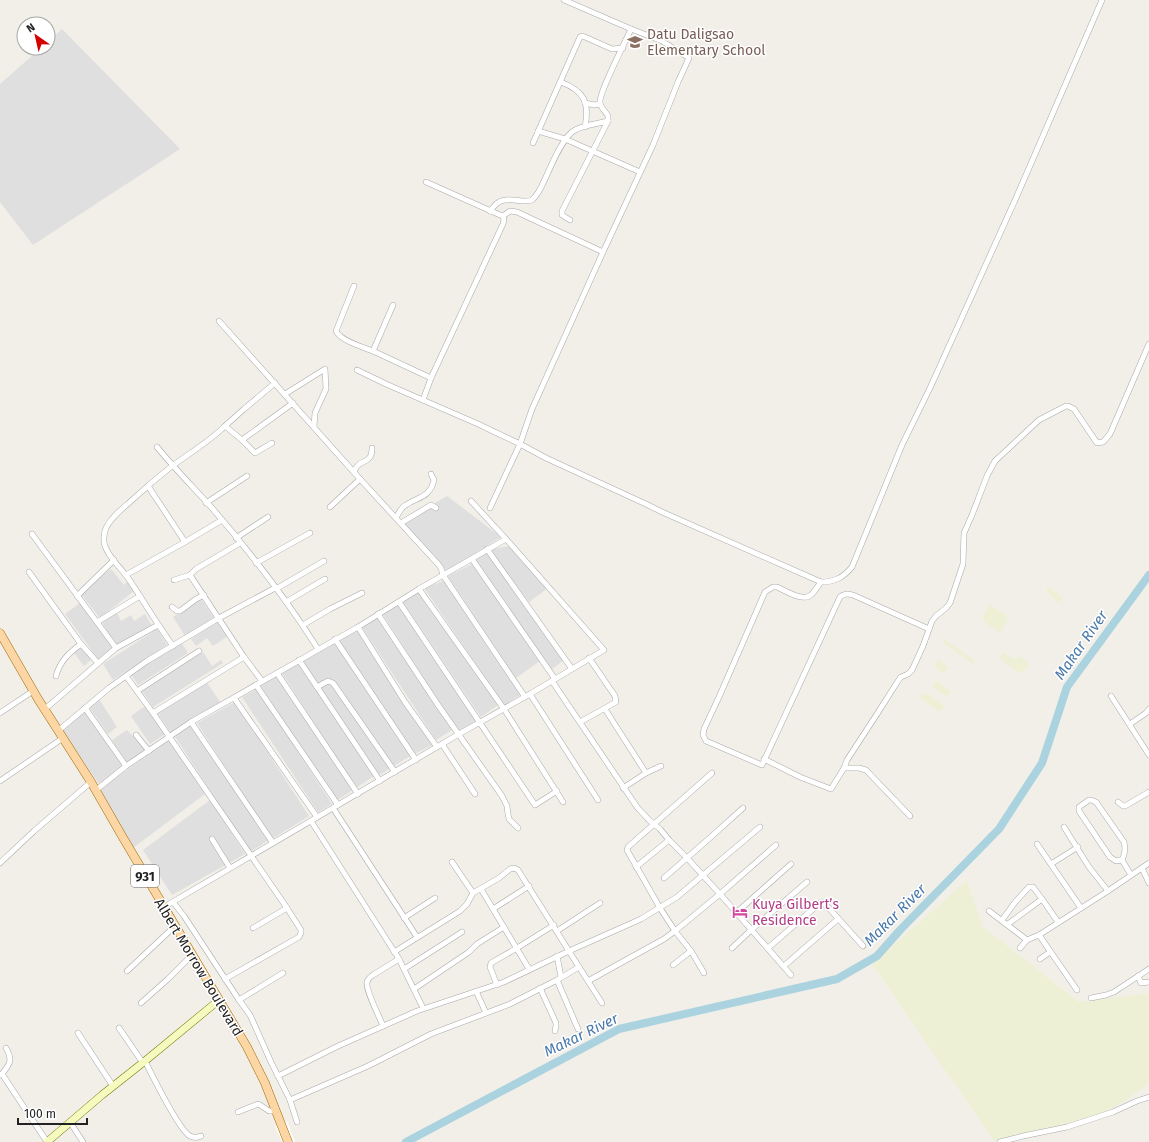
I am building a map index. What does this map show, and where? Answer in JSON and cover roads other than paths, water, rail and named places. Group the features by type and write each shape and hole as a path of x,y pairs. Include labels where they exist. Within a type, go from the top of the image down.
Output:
{"main road":[{"name":"Albert Morrow Boulevard","path":"0,633 33,691 91,782 247,1046 265,1083 288,1142"}],"street":[{"path":"490,508 520,444 532,409 653,145 689,58 662,41 564,0"},
{"path":"357,370 478,424 546,458 662,512 821,582 829,582 842,577 852,567 902,445 930,388 1010,211 1102,0"},
{"path":"570,220 562,215 562,211 608,121 608,116 600,104 600,98 631,29"},
{"path":"533,143 581,37 585,37 612,48 622,48"},
{"path":"561,82 579,91 584,99 586,103 587,118 585,127"},
{"path":"586,103 594,105 600,104"},
{"path":"490,211 498,203 509,199 529,201 533,199 542,186 565,139 575,130 608,121"},
{"path":"538,131 565,139 640,172"},
{"path":"426,182 500,216 503,216 510,211 517,212 603,252"},
{"path":"423,400 431,378 504,224 503,216"},
{"path":"354,286 336,332 338,335 347,341 373,351 431,378"},
{"path":"373,351 393,305"},
{"path":"219,321 438,564 443,575 525,697"},
{"path":"764,759 800,777 831,789 844,768 847,760 898,681 901,677 908,674 912,670 923,646 928,629 936,616 950,603 963,564 964,533 994,461 1039,420 1066,406 1074,409 1097,443 1103,442 1110,434 1149,344"},
{"path":"285,394 326,369 326,389 315,413 314,427"},
{"path":"173,646 126,575 104,545 106,528 120,510 172,466 217,433 275,383"},
{"path":"242,440 293,403"},
{"path":"225,426 255,453 272,443"},
{"path":"157,447 172,466 222,520 276,588 303,625 318,649"},
{"path":"354,472 356,466 370,458 372,455 372,448"},
{"path":"396,518 402,508 421,498 430,489 434,480 431,474"},
{"path":"206,503 247,476"},
{"path":"330,507 360,479"},
{"path":"148,486 185,542"},
{"path":"164,907 604,650 506,539 470,501"},
{"path":"401,523 431,505 436,508"},
{"path":"236,538 268,517"},
{"path":"126,575 222,520"},
{"path":"256,563 310,533"},
{"path":"32,534 116,648"},
{"path":"95,791 126,766 191,722 506,539"},
{"path":"174,580 190,575 196,569 240,543"},
{"path":"487,550 572,668"},
{"path":"472,559 554,680 623,788 640,811 657,826 704,875 791,975"},
{"path":"77,596 114,560"},
{"path":"0,781 60,734 85,708 126,676 219,618 324,561"},
{"path":"30,572 81,644 98,663"},
{"path":"190,575 262,681"},
{"path":"286,602 324,580"},
{"path":"821,582 814,592 806,598 801,598 777,587 773,587 765,592 702,733 706,741 762,765 841,596 845,594 853,595 928,629"},
{"path":"420,589 504,709 564,802"},
{"path":"303,625 362,593"},
{"path":"172,607 177,611 180,611 196,598 204,595"},
{"path":"97,622 140,596"},
{"path":"399,602 535,805 557,791"},
{"path":"378,614 438,705 502,796 507,806 509,819 518,828"},
{"path":"45,709 116,648 158,625"},
{"path":"358,626 405,702 437,747"},
{"path":"335,639 416,760"},
{"path":"56,676 61,663 67,655 81,644"},
{"path":"137,691 199,651"},
{"path":"153,713 244,656"},
{"path":"580,722 616,702 615,696 589,658"},
{"path":"299,660 380,781"},
{"path":"277,673 358,794"},
{"path":"126,676 279,895 301,930 299,937 226,979"},
{"path":"317,687 328,681 333,683 395,772"},
{"path":"256,684 417,937"},
{"path":"0,713 33,691"},
{"path":"530,694 598,800"},
{"path":"1110,696 1130,724 1149,755"},
{"path":"234,698 317,817"},
{"path":"85,708 126,766"},
{"path":"605,709 646,773"},
{"path":"1130,724 1148,713"},
{"path":"191,722 273,843"},
{"path":"136,735 149,751"},
{"path":"442,744 475,794"},
{"path":"623,788 646,773 661,766"},
{"path":"844,768 859,768 866,770 910,816"},
{"path":"704,973 691,951 675,931 660,908 627,852 627,848 712,773"},
{"path":"0,863 34,831 91,782"},
{"path":"1118,802 1125,806 1149,792"},
{"path":"1091,800 1096,802 1124,842 1125,852 1122,860 1116,861 1110,857 1078,808 1091,800"},
{"path":"664,878 743,808"},
{"path":"311,821 399,959 423,1008"},
{"path":"278,1076 336,1047 423,1008 497,985 557,956 627,926 677,897 760,827"},
{"path":"1064,827 1078,847 1089,867 1108,891"},
{"path":"212,839 230,868"},
{"path":"636,867 669,840"},
{"path":"1037,844 1081,908"},
{"path":"588,981 664,939 720,894 776,845"},
{"path":"1051,864 1078,847"},
{"path":"1122,860 1131,875"},
{"path":"452,862 473,893"},
{"path":"1020,948 1027,940 1039,935 1149,863"},
{"path":"737,912 791,864"},
{"path":"394,952 460,911 468,904 473,893 510,869 514,868 518,870 529,886 602,1003"},
{"path":"1142,868 1149,883"},
{"path":"732,948 807,882"},
{"path":"492,909 529,886"},
{"path":"1002,920 1029,887 1033,887 1058,922"},
{"path":"481,889 529,970"},
{"path":"404,918 435,898"},
{"path":"1008,924 1042,899"},
{"path":"173,902 184,916 250,1015 290,1100 298,1122"},
{"path":"557,931 600,903"},
{"path":"768,948 820,903 824,903 863,946"},
{"path":"253,928 287,908"},
{"path":"989,911 1027,940"},
{"path":"784,966 838,919"},
{"path":"497,985 490,967 491,963 554,925"},
{"path":"127,971 175,926"},
{"path":"414,989 469,952 478,943 504,927"},
{"path":"404,969 462,932"},
{"path":"1039,935 1078,990"},
{"path":"673,965 691,951"},
{"path":"1040,959 1050,952"},
{"path":"141,1003 192,955"},
{"path":"557,956 559,978 578,1029"},
{"path":"383,1026 370,995 367,982 373,975 399,959"},
{"path":"290,1100 368,1066 431,1034 510,1004 579,967"},
{"path":"1092,998 1110,994 1149,969"},
{"path":"239,1000 283,973"},
{"path":"1138,976 1141,983 1149,982"},
{"path":"540,988 556,1023 555,1031"},
{"path":"476,991 486,1013"},
{"path":"6,1048 10,1057 10,1062 1,1075 47,1142 219,1000"},
{"path":"119,1028 144,1062 183,1129 189,1136 197,1138 202,1136"},
{"path":"78,1033 113,1086"},
{"path":"1000,1142 1067,1127 1084,1120 1113,1112 1149,1097"},
{"path":"238,1112 258,1104 269,1111 276,1111"},
{"path":"70,1122 83,1142"}],"waterway":[{"name":"Makar River","path":"406,1142 619,1029 837,979 877,956 901,929 999,829 1042,763 1067,687 1149,575"}],"place":[{"name":"Datu Daligsao Elementary School","path":"635,42"},
{"name":"Kuya Gilbert’s Residence","path":"740,912"}]}
